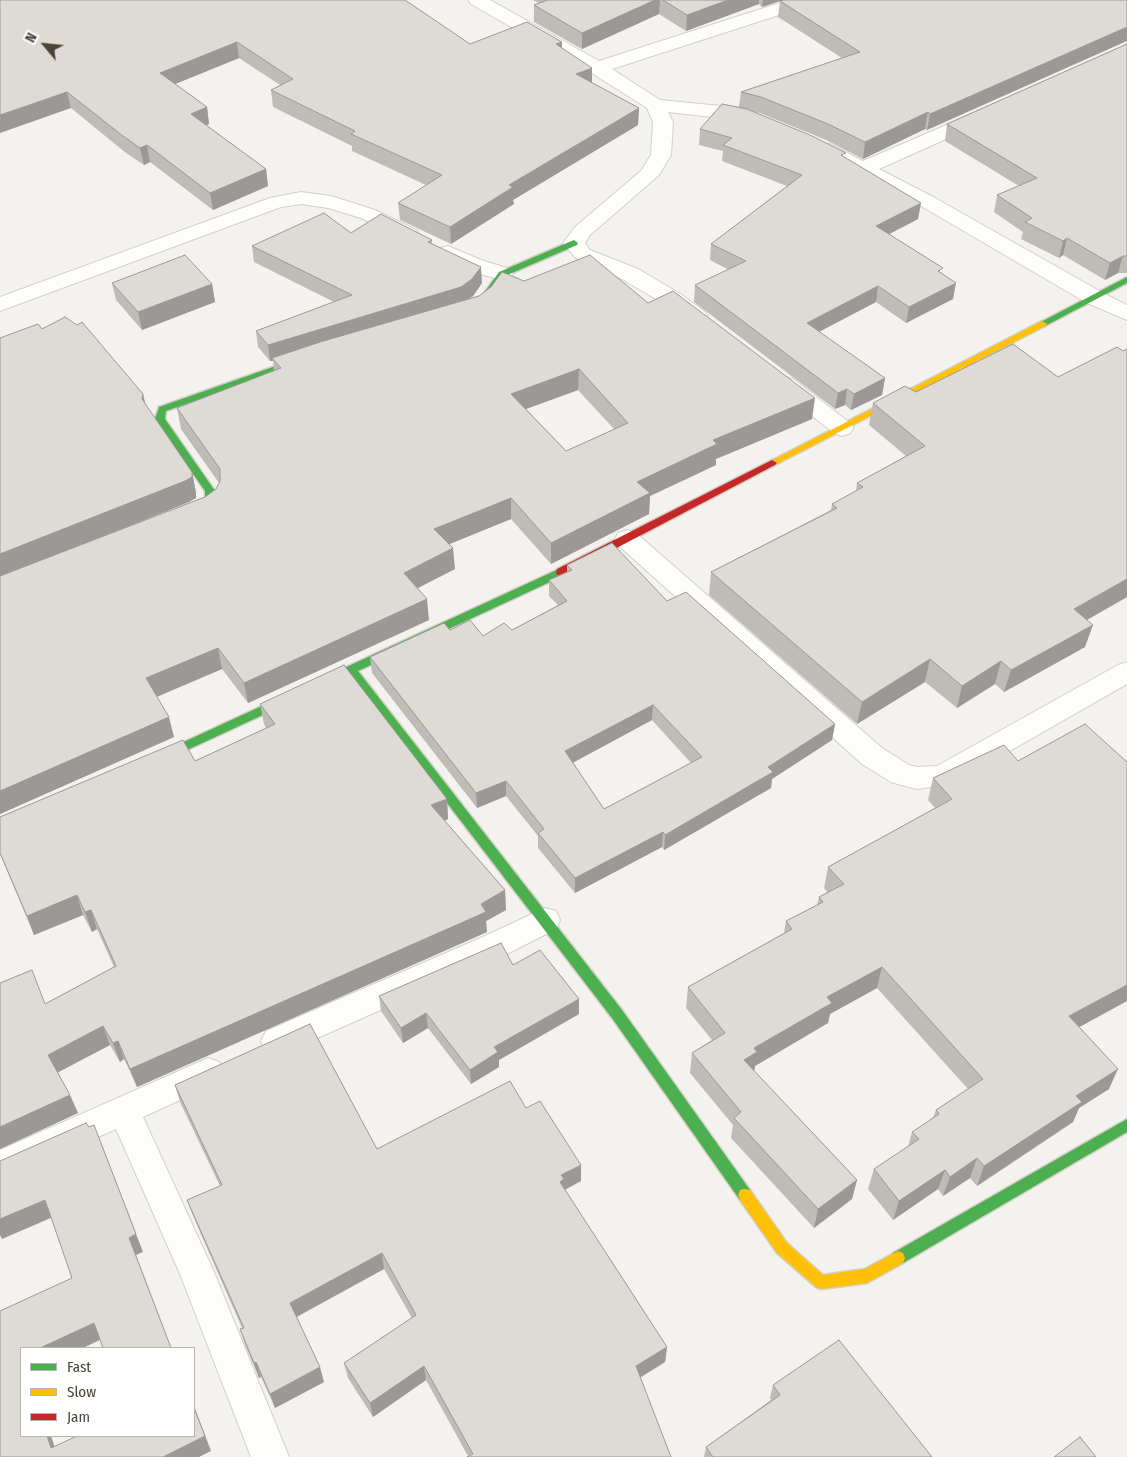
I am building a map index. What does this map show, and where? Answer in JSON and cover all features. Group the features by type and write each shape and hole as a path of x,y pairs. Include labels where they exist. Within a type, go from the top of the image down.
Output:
{"street":[{"path":"476,0 597,68 655,105 721,112 768,126"},
{"path":"747,0 768,13"},
{"path":"597,68 807,0"},
{"path":"471,310 482,302 502,274 574,243 582,231 649,175 661,155 663,122 655,105"},
{"path":"864,168 997,109"},
{"path":"801,139 864,168 928,202 1095,298 1127,313"},
{"path":"0,304 277,202 301,198 331,202 368,214 473,265 502,274"},
{"path":"574,243 583,254 630,274 674,300 712,329"},
{"path":"138,768 627,539 1127,280"},
{"path":"176,519 199,510 210,502 210,491 160,420 162,409 181,400 324,353"},
{"path":"765,370 842,428"},
{"path":"627,539 872,756 901,774 917,778 942,776 1127,672"},
{"path":"350,670 617,1014 782,1248 821,1282 867,1276 1127,1125"},
{"path":"0,1166 424,975 496,945 545,920"},
{"path":"124,1110 197,1272 270,1457"}],"building":[{"path":"0,0 405,0 470,44 527,22 562,42 556,44 592,68 576,74 639,108 509,185 513,187 450,227 398,203 442,175 351,134 355,131 271,90 293,79 237,42 160,73 207,107 191,114 266,169 210,193 147,145 140,148 123,136 67,92 0,115"},
{"path":"548,0 655,0 582,33 534,5"},
{"path":"663,0 728,0 687,15"},
{"path":"1127,0 1127,27 930,114 928,112 865,142 828,124 761,97 741,92 860,52 780,1"},
{"path":"1127,44 1127,256 1123,256 1110,263 1067,238 1063,241 1025,222 1032,218 997,195 1037,178 947,124"},
{"path":"722,104 747,109 812,136 846,153 841,155 921,203 876,226 943,268 938,271 956,283 909,307 878,286 807,323 885,378 854,394 847,389 838,393 695,285 746,261 711,244 802,175 723,145 732,138 700,129"},
{"path":"324,213 351,233 381,214 432,240 428,242 481,267 472,279 461,287 268,345 256,331 352,295 252,246"},
{"path":"185,255 212,284 138,312 112,283"},
{"path":"590,255 648,303 673,291 815,398 713,440 717,444 637,482 650,493 551,543 511,498 434,529 453,548 404,573 427,599 244,683 218,648 146,678 169,717 0,791 0,576 205,497 216,489 220,481 220,469 177,408 281,368 272,358 320,342 479,296 491,287 502,272 524,281","holes":["579,369 628,423 566,451 511,394"]},
{"path":"65,317 77,325 82,322 143,394 142,399 192,472 192,477 0,554 0,338 38,324 42,329"},
{"path":"1013,344 1058,377 1117,347 1123,351 1127,349 1127,579 1074,609 1093,625 1011,670 1001,661 962,686 930,659 862,702 711,572 837,508 832,504 863,487 857,483 925,446 873,403 905,386 916,392"},
{"path":"612,543 667,601 686,592 835,724 768,767 773,772 665,835 663,832 575,878 538,833 544,829 506,781 476,793 370,657 444,623 450,630 470,620 483,636 504,623 512,630 567,601 549,580 572,570 567,565","holes":["653,705 702,757 604,809 565,751"]},
{"path":"344,665 447,799 431,805 505,890 481,904 486,912 130,1069 118,1041 113,1043 103,1026 48,1055 70,1095 0,1127 0,983 32,970 45,1004 116,966 91,910 85,912 77,895 27,916 0,853 0,817 183,740 195,761 275,724 260,704"},
{"path":"1085,724 1127,762 1127,985 1069,1016 1118,1069 1076,1096 1082,1102 984,1166 977,1158 950,1177 945,1170 899,1201 874,1169 919,1139 912,1132 939,1114 936,1110 983,1079 882,967 827,997 832,1003 754,1048 757,1052 744,1060 857,1180 818,1209 734,1118 741,1112 692,1053 725,1033 688,987 792,929 786,921 823,902 819,897 844,884 828,867 952,799 933,778 1004,745 1018,761"},
{"path":"501,943 513,965 540,950 579,999 494,1047 498,1052 470,1070 426,1013 401,1028 379,996"},
{"path":"310,1024 377,1149 510,1081 526,1108 540,1101 581,1165 561,1175 564,1179 560,1182 667,1347 636,1366 671,1457 467,1457 473,1454 424,1366 370,1403 344,1363 416,1315 382,1253 290,1303 320,1367 270,1394 256,1362 254,1363 240,1329 244,1328 187,1200 222,1185 175,1085"},
{"path":"86,1123 89,1127 94,1125 136,1234 129,1238 171,1347 103,1347 94,1323 42,1347 20,1347 20,1437 47,1437 51,1448 75,1437 195,1437 195,1411 205,1436 163,1457 0,1457 0,1311 72,1278 45,1200 0,1219 0,1161"},
{"path":"839,1340 932,1457 713,1457 706,1447 780,1395 773,1385"},
{"path":"1080,1437 1096,1457 1054,1457"}],"traffic: fast":[{"path":"481,303 502,274 574,243"},
{"path":"1042,324 1127,280"},
{"path":"185,516 210,502 210,491 160,419 162,409 310,357"},
{"path":"153,761 561,572"},
{"path":"351,669 617,1014 745,1195"},
{"path":"898,1258 1127,1125"}],"traffic: slow":[{"path":"772,463 1042,324"},
{"path":"745,1195 782,1248 821,1282 867,1276 898,1258"}],"traffic: jam":[{"path":"561,572 772,463"}]}
